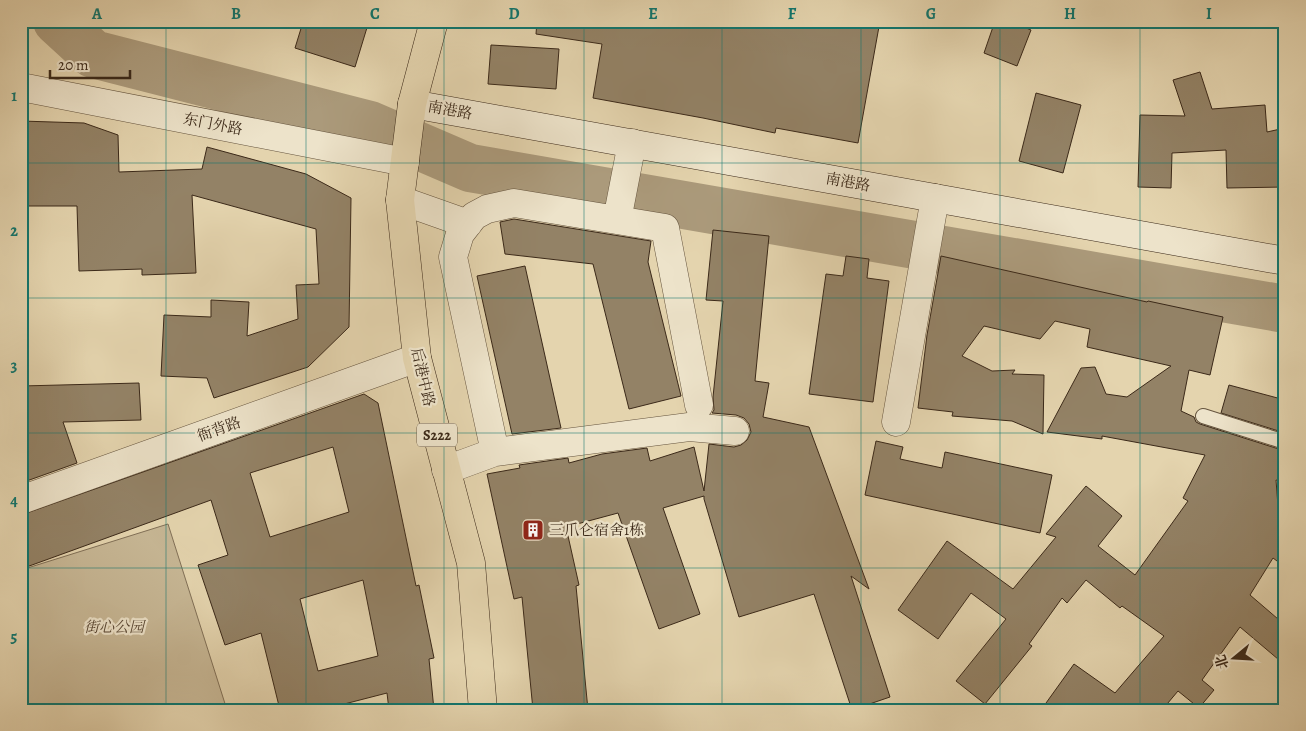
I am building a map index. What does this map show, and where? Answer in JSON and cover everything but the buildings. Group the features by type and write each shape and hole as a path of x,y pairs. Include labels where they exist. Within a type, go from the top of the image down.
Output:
{"main road":[{"name":"S222","path":"405,161 412,105 434,21"},
{"name":"后港中路","path":"405,161 400,200 416,358 471,563 483,710"}],"street":[{"name":"东门外路","path":"21,86 405,161"},
{"name":"南港路","path":"412,105 1285,261"},
{"path":"616,220 631,144"},
{"path":"896,422 934,199"},
{"path":"400,200 468,224"},
{"path":"495,452 453,257 460,234 474,216 487,210 514,203 665,228 699,405"},
{"name":"衙背路","path":"21,500 416,358"},
{"path":"446,470 495,452 688,427 735,431"}],"lane":[{"path":"1203,416 1285,442"}],"green space":[{"name":"街心公园","path":"168,524 227,710 21,710 21,570"}],"waterway":[{"path":"57,21 93,54 370,125 470,168 1285,309"}],"place":[{"name":"三爪仑宿舍1栋","path":"533,530"}]}
